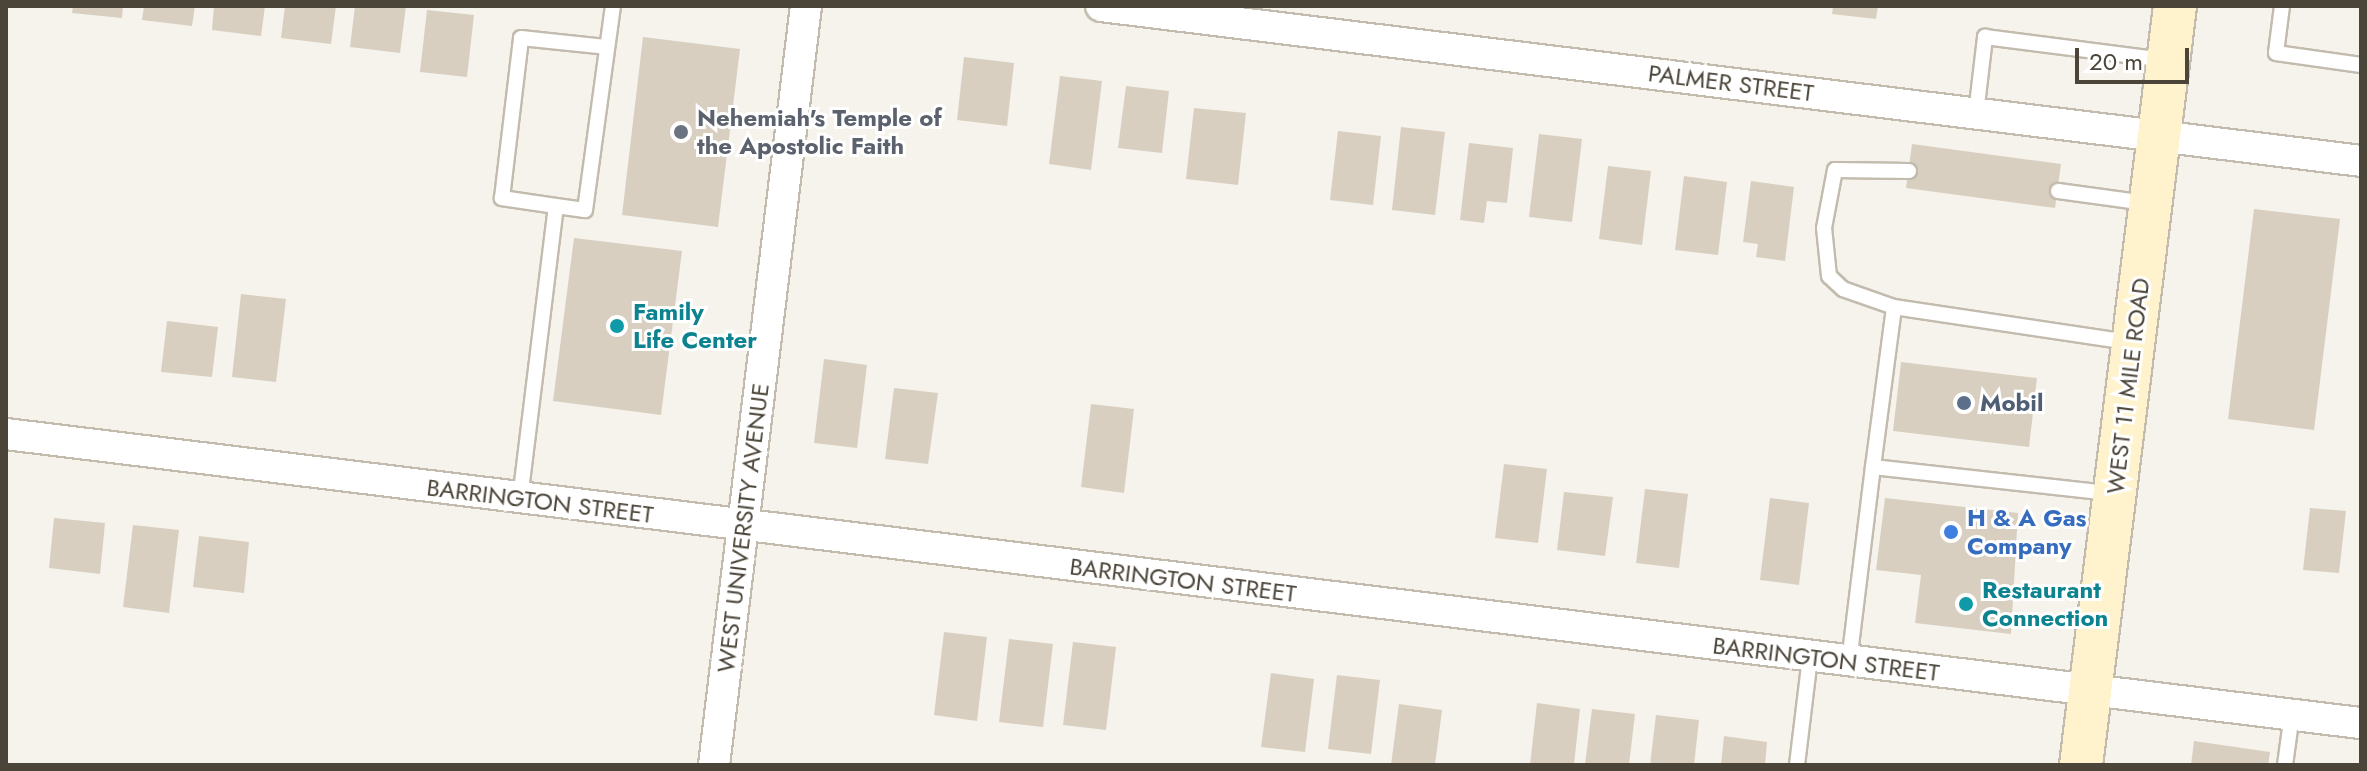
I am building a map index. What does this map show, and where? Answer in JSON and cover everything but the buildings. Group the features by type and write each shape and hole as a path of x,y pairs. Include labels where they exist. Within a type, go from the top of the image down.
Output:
{"main road":[{"name":"WEST 11 MILE ROAD","path":"2081,765 2175,6"}],"street":[{"name":"WEST UNIVERSITY AVENUE","path":"714,765 806,6"},
{"name":"PALMER STREET","path":"1101,6 2361,161"},
{"name":"BARRINGTON STREET","path":"6,434 2361,723"}],"lane":[{"path":"606,47 521,38 502,198 585,210 613,6"},
{"path":"2282,6 2276,53 2361,65"},
{"path":"1976,114 1985,37 2168,61"},
{"path":"1909,171 1835,170 1824,228 1829,276 1843,289 1894,307 2134,343"},
{"path":"2058,191 2151,203"},
{"path":"520,499 556,206"},
{"path":"1849,662 1894,307"},
{"path":"1873,467 2114,493"},
{"path":"1797,765 1810,657"},
{"path":"2285,765 2292,714"}],"place":[{"name":"Nehemiah's Temple of the Apostolic Faith","path":"681,132"},
{"name":"Family Life Center","path":"617,326"},
{"name":"Mobil","path":"1964,403"},
{"name":"H & A Gas Company","path":"1951,532"},
{"name":"Restaurant Connection","path":"1966,604"}]}
